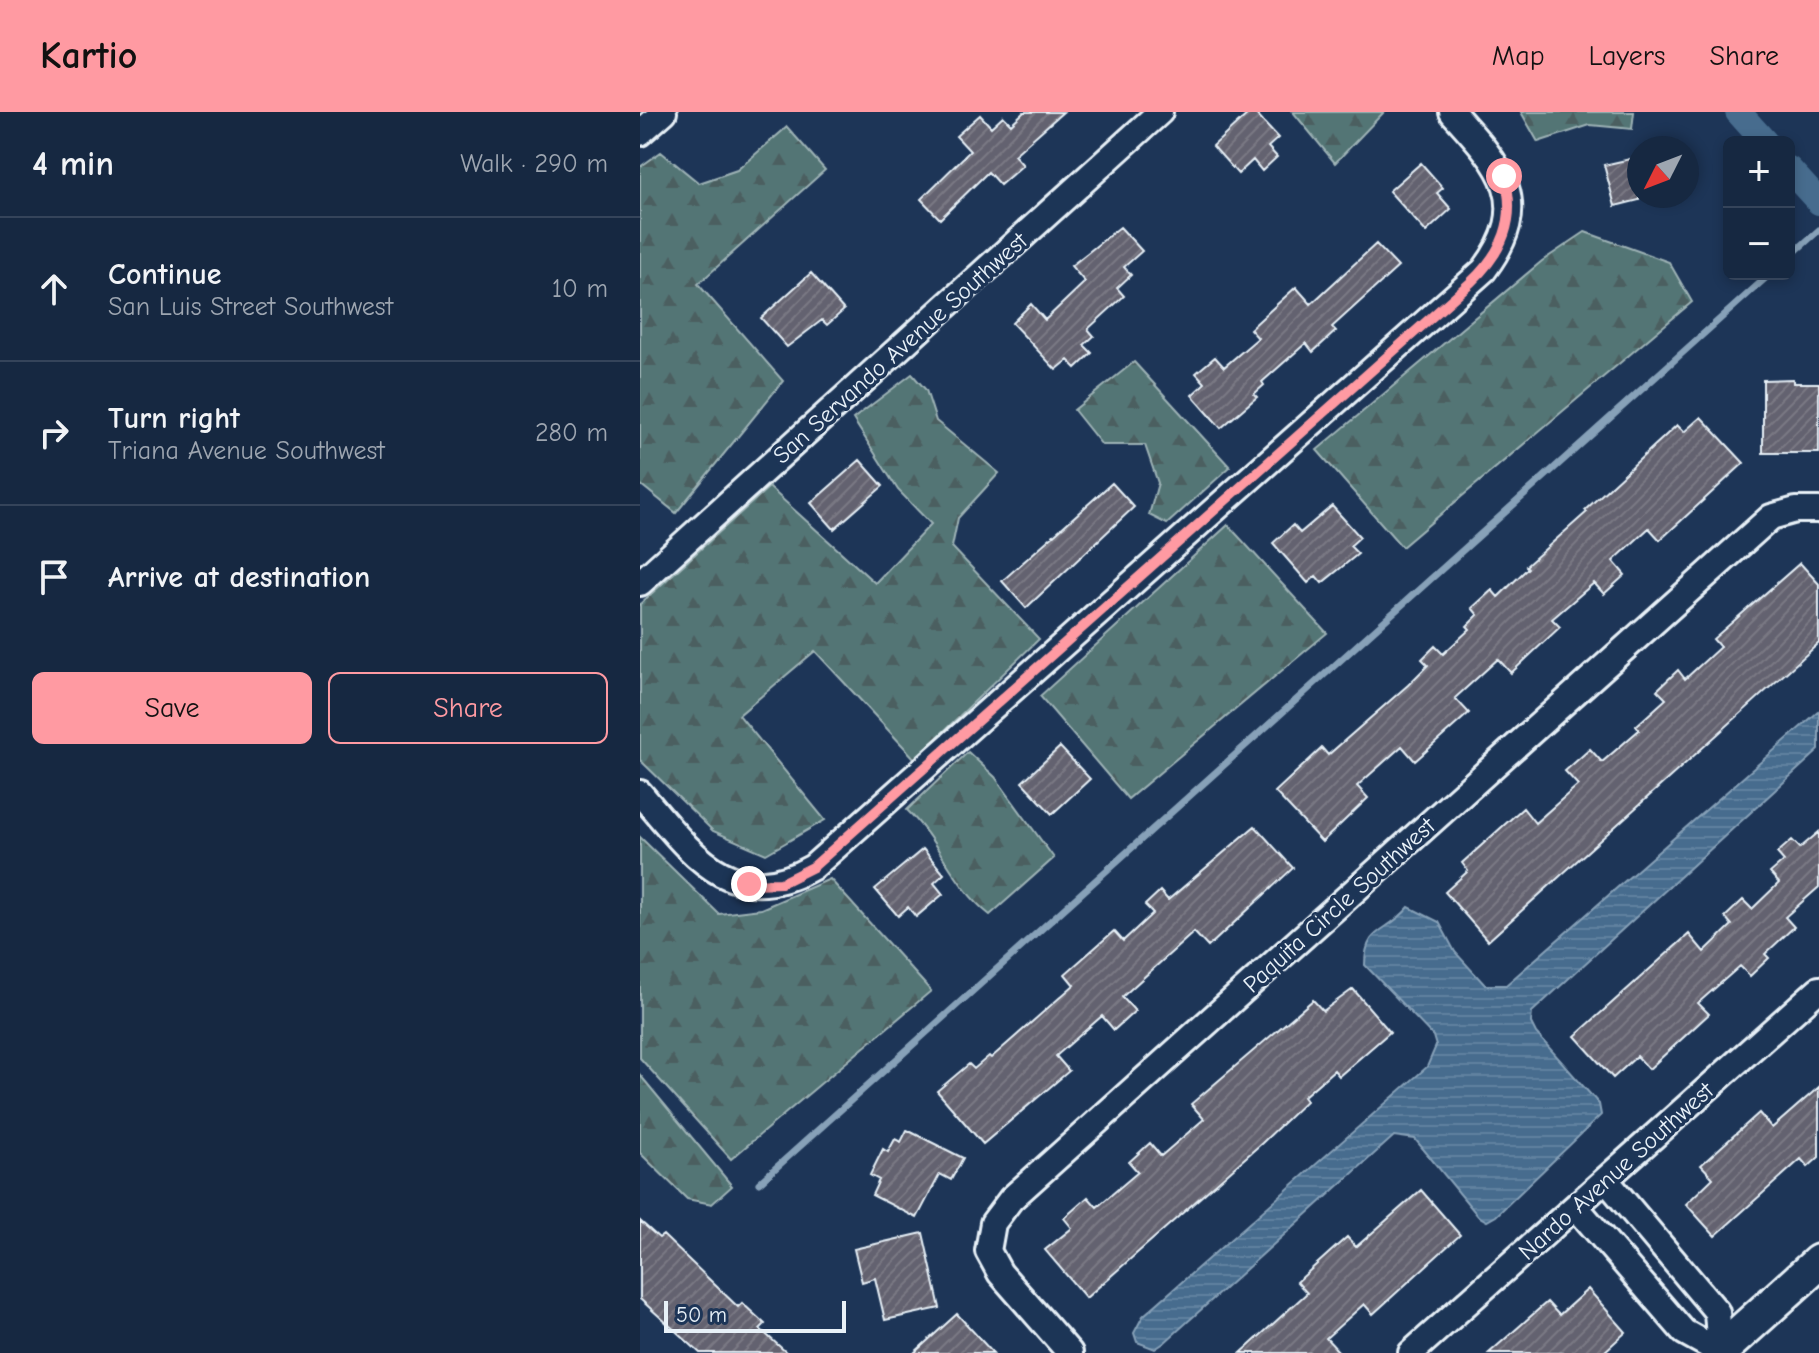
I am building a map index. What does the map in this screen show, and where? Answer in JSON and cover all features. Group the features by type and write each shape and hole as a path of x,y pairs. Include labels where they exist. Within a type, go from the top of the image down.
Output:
{"street":[{"path":"640,133 664,112"},
{"name":"San Servando Avenue Southwest","path":"640,583 1160,112"},
{"path":"640,793 680,840 716,872 749,884 766,885 781,883 813,867 1470,283 1494,256 1509,222 1512,205 1504,176 1452,112"},
{"name":"Paquita Circle Southwest","path":"1070,1353 1000,1273 988,1251 993,1223 1011,1199 1771,517 1796,510 1819,510"},
{"name":"Nardo Avenue Southwest","path":"1411,1353 1819,989"},
{"path":"1606,1180 1717,1312 1720,1352"},
{"path":"1576,1207 1684,1332 1720,1352"},
{"path":"1720,1352 1819,1262"}],"green space":[{"path":"1293,112 1384,112 1335,163"},
{"path":"1521,112 1634,112 1632,129 1590,125 1538,142"},
{"path":"787,127 825,170 698,284 783,381 676,513 640,484 640,167 661,152 699,183 737,170"},
{"path":"1585,232 1669,262 1692,302 1402,547 1317,450 1542,261"},
{"path":"1134,362 1230,467 1167,524 1149,515 1158,483 1145,445 1102,445 1074,410"},
{"path":"912,374 926,390 936,421 999,473 958,518 952,547 1039,639 915,759 815,651 739,715 825,820 766,854 713,831 640,760 640,604 769,487 875,583 931,524 898,490 853,419"},
{"path":"1228,525 1327,633 1128,799 1040,696"},
{"path":"968,752 995,777 1054,858 990,915 966,891 929,836 907,810"},
{"path":"640,837 719,914 761,909 830,879 931,991 731,1159 640,1058"},
{"path":"640,1075 732,1186 712,1204 687,1199 640,1153"}],"water":[{"path":"1819,711 1819,750 1532,1012 1531,1023 1536,1033 1599,1104 1601,1115 1496,1216 1487,1221 1478,1216 1415,1139 1394,1136 1164,1343 1155,1349 1137,1342 1134,1333 1143,1316 1427,1067 1436,1046 1433,1036 1365,965 1366,952 1373,937 1409,907 1439,922 1455,952 1485,985 1506,985"}],"building":[{"path":"1024,112 1063,112 1014,155 1023,165 1000,185 988,172 940,219 921,199 970,151 956,136 980,115 991,127 1003,116 1011,124"},
{"path":"1250,112 1254,112 1278,138 1268,147 1277,157 1262,171 1253,160 1238,174 1213,146"},
{"path":"1627,160 1627,203 1615,206 1604,165"},
{"path":"1421,163 1443,188 1437,193 1451,209 1426,232 1389,191"},
{"path":"1120,227 1142,251 1124,267 1131,275 1117,288 1124,296 1088,329 1094,336 1084,345 1092,353 1076,368 1068,360 1056,370 1012,323 1031,304 1045,320 1085,282 1071,266"},
{"path":"1376,244 1398,267 1332,327 1336,331 1313,352 1306,343 1262,382 1264,385 1254,394 1257,397 1221,428 1192,395 1205,383 1196,373 1215,357 1224,367 1258,338 1250,329 1296,287 1311,304"},
{"path":"811,273 844,310 827,325 822,320 787,347 761,318"},
{"path":"1793,379 1793,383 1819,383 1819,453 1763,453 1763,380"},
{"path":"1701,417 1744,463 1660,540 1649,528 1613,561 1625,575 1604,594 1594,583 1552,619 1560,627 1511,673 1498,659 1455,698 1469,713 1415,761 1402,746 1357,786 1368,798 1322,842 1275,792 1322,748 1328,755 1408,685 1428,665 1422,659 1435,646 1443,654 1470,629 1467,626 1478,615 1472,608 1492,590 1498,597 1528,568 1526,566 1677,425 1684,432"},
{"path":"860,460 883,486 834,529 811,503"},
{"path":"1112,483 1134,507 1026,608 1002,581"},
{"path":"1332,506 1360,537 1350,546 1358,554 1322,583 1316,576 1308,583 1273,543 1293,525 1300,533"},
{"path":"1800,563 1819,584 1819,643 1488,941 1445,892 1468,871 1462,863 1523,808 1535,823 1578,785 1565,771 1590,749 1602,762 1639,730 1636,726 1666,699 1657,690 1678,670 1685,679 1720,647 1713,639"},
{"path":"1060,747 1090,779 1052,814 1022,782"},
{"path":"1255,826 1293,868 1208,947 1194,932 1122,997 1135,1011 1114,1030 1102,1016 1056,1056 1069,1071 983,1144 937,1091 969,1064 974,1069 989,1056 991,1058 1074,985 1065,974 1114,931 1123,941 1153,913 1145,905 1160,891 1168,900"},
{"path":"1819,832 1819,887 1785,917 1794,927 1765,954 1769,958 1750,976 1740,966 1698,1003 1709,1014 1649,1069 1637,1056 1613,1078 1575,1036 1689,934 1704,952 1732,925 1725,917 1743,900 1752,909 1779,883 1770,873 1784,861 1777,853 1792,840 1800,848"},
{"path":"923,849 944,874 934,883 943,894 916,917 908,907 898,916 875,889"},
{"path":"1353,989 1390,1032 1339,1076 1334,1070 1303,1097 1306,1101 1262,1143 1086,1298 1045,1250 1072,1228 1064,1218 1088,1197 1097,1207 1138,1172 1129,1162 1150,1143 1161,1156 1204,1119 1191,1104 1313,1000 1323,1011"},
{"path":"1819,1087 1819,1157 1808,1167 1801,1159 1715,1236 1686,1204 1713,1178 1701,1165 1759,1113 1772,1128"},
{"path":"907,1130 963,1158 951,1180 940,1174 917,1218 872,1195 879,1180 870,1175 883,1149 888,1152 895,1139 901,1142"},
{"path":"1421,1190 1460,1235 1373,1314 1364,1304 1326,1338 1340,1353 1241,1353 1307,1293 1297,1282 1347,1237 1356,1247"},
{"path":"640,1221 659,1238 663,1235 738,1307 742,1303 765,1324 760,1329 787,1353 700,1353 640,1299"},
{"path":"923,1233 940,1308 885,1320 875,1278 862,1282 854,1249"},
{"path":"1588,1289 1626,1332 1603,1353 1489,1353 1547,1302 1559,1315"},
{"path":"957,1314 993,1353 914,1353"}],"waterway":[{"path":"1738,112 1760,136"},
{"path":"1795,176 1819,202"},
{"path":"1795,252 1819,230"},
{"path":"759,1183 1763,280"}],"route":[{"path":"749,884 781,883 813,867 1484,270 1504,238 1509,222 1512,205 1504,176"}]}
